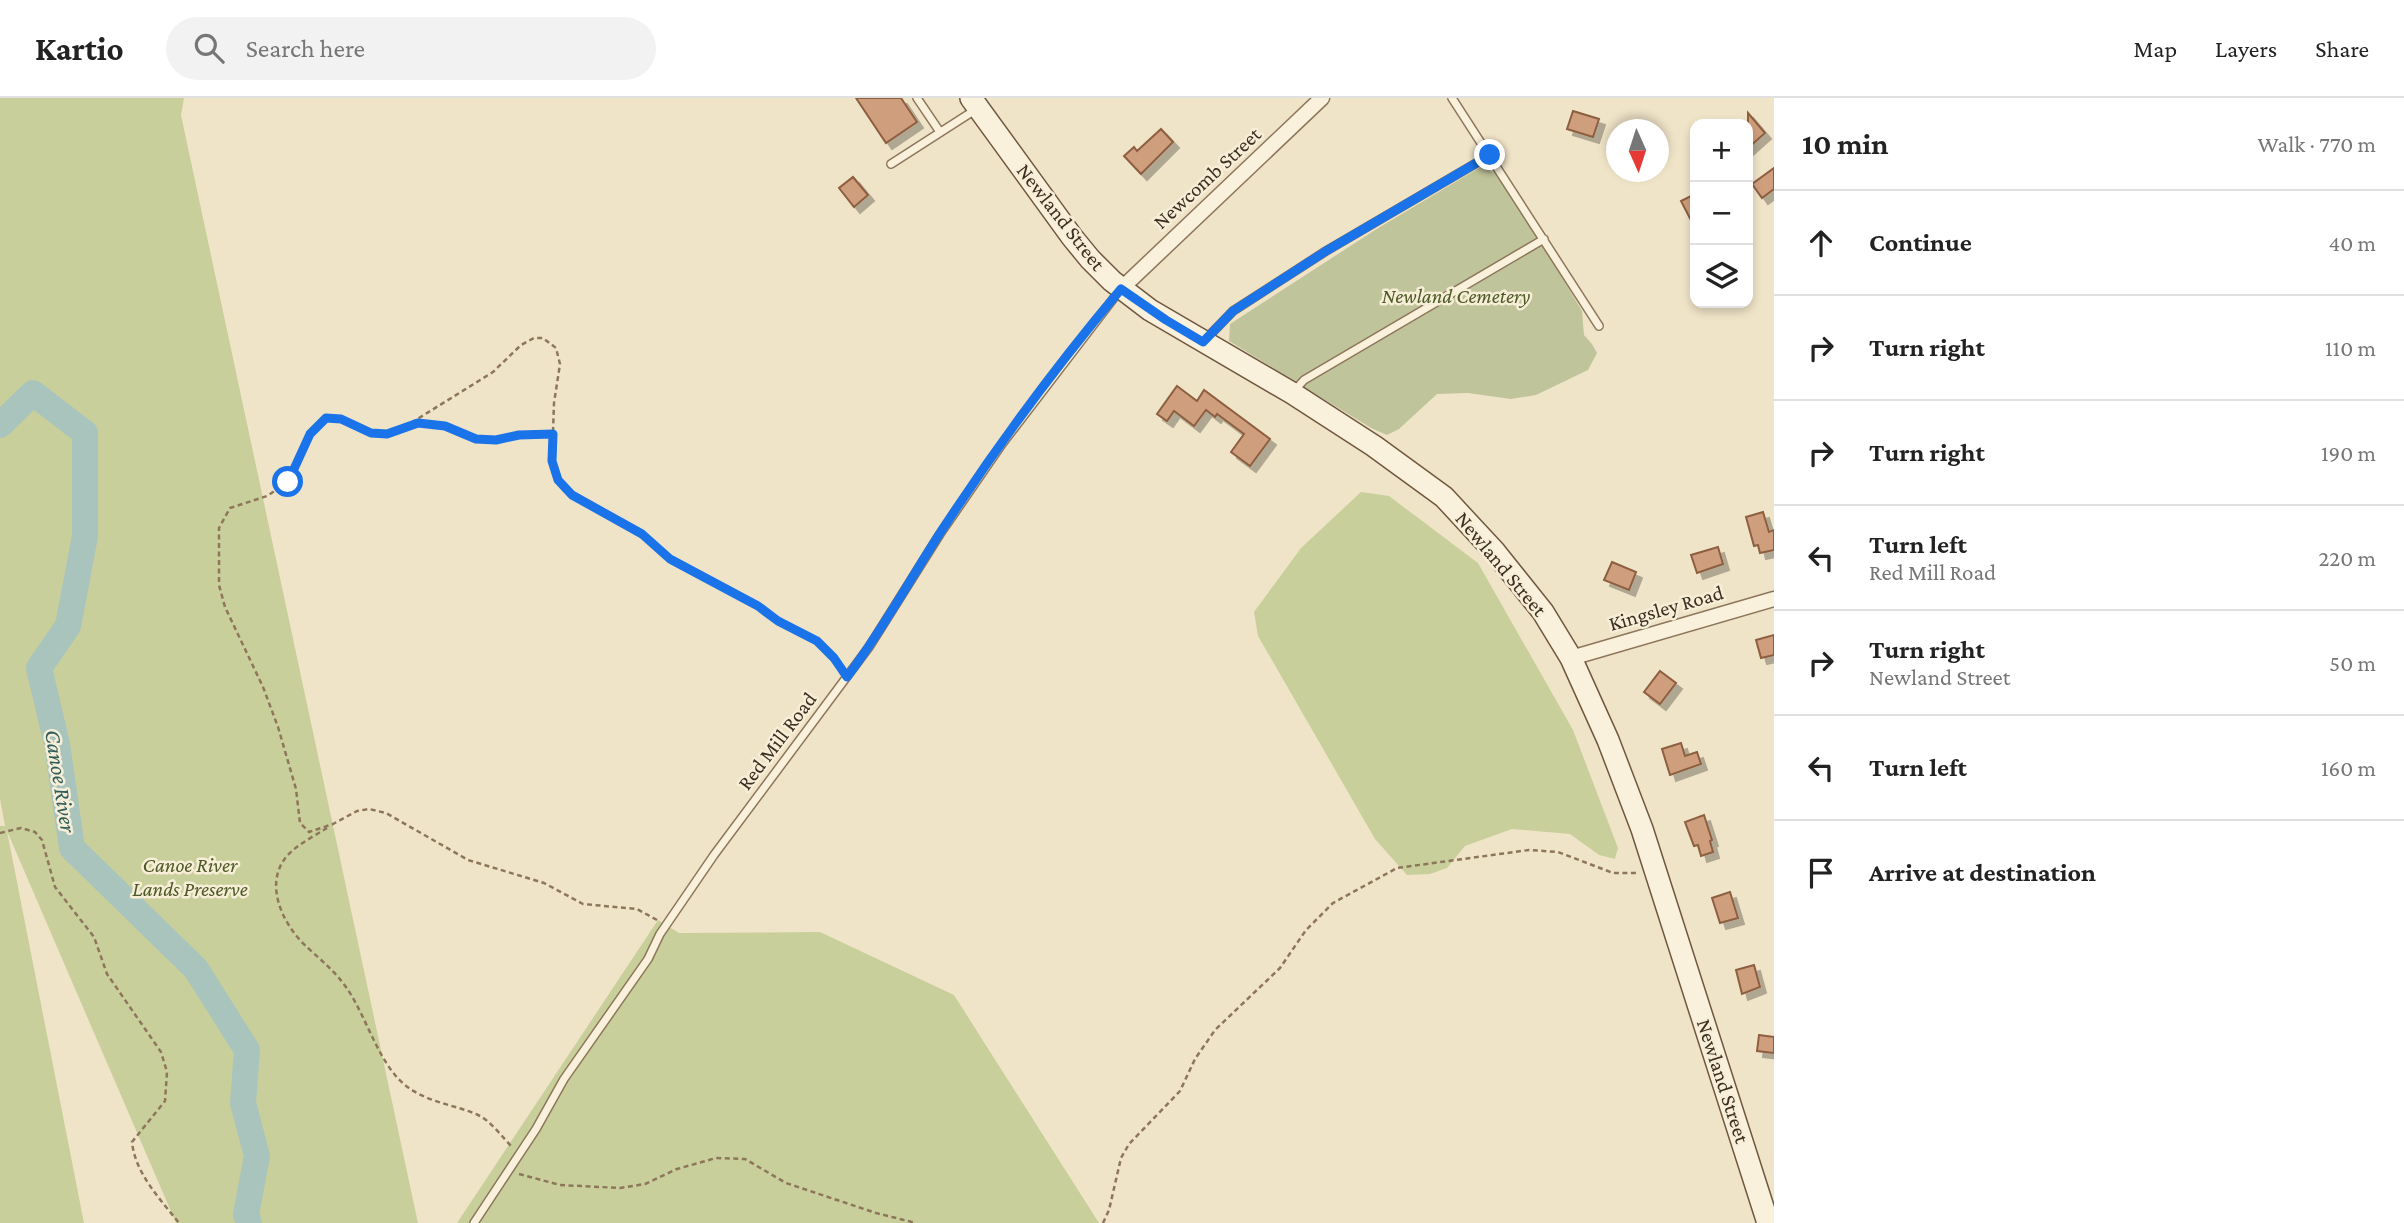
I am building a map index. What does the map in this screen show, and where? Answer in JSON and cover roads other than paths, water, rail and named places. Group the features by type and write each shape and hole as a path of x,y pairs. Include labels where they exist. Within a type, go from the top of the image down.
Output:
{"street":[{"name":"Newcomb Street","path":"1121,289 1322,98"},
{"name":"Newland Street","path":"975,103 1072,237 1121,289 1166,320 1292,393 1374,446 1444,497 1503,562 1543,612 1571,658 1608,740 1656,871 1768,1223"},
{"name":"Kingsley Road","path":"1571,658 1774,599"}],"lane":[{"path":"917,98 940,132"},
{"path":"1452,98 1599,326"},
{"path":"891,164 940,132 975,103"},
{"path":"1203,342 1233,311 1326,251 1490,155"},
{"path":"1292,393 1304,380 1544,239"},
{"name":"Red Mill Road","path":"474,1223 520,1154 564,1079 648,959 713,855 869,647 940,534 1002,444 1121,289"}],"waterway":[{"name":"Canoe River","path":"0,425 33,393 85,433 85,536 68,626 39,668 57,744 72,848 196,969 247,1050 243,1103 257,1156 246,1214 249,1223"}],"park label":[{"name":"Newland Cemetery","path":"1456,296"},
{"name":"Canoe River Lands Preserve","path":"190,877"}]}
